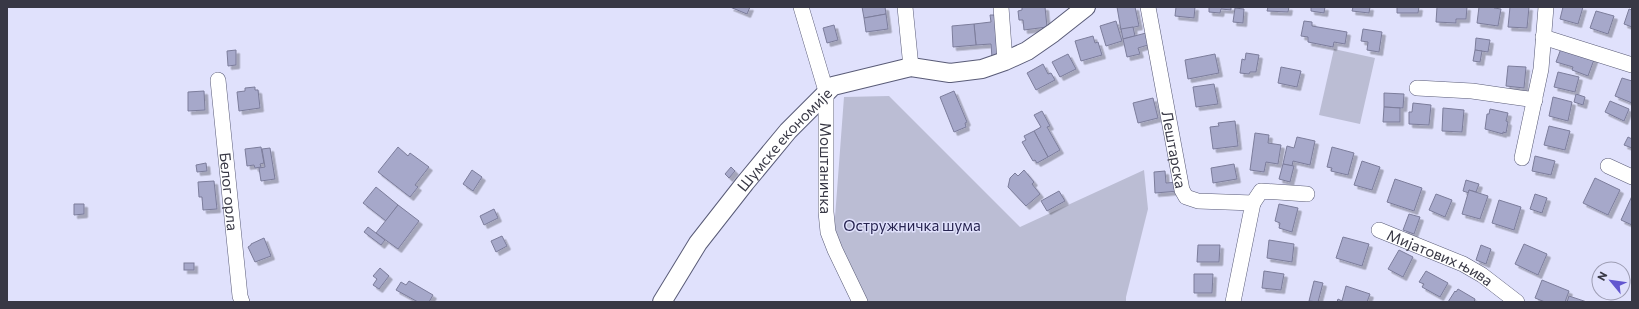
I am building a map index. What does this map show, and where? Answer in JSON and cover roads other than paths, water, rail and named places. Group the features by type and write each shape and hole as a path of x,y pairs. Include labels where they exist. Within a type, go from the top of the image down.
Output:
{"street":[{"name":"Моштаничка","path":"802,7 826,91 826,212 828,232 860,302"},
{"path":"904,7 911,67"},
{"path":"1001,7 1005,61"},
{"name":"Шумске економије","path":"662,302 698,243 788,131 832,86 911,67 950,73 982,70 1005,61 1034,46 1086,7"},
{"name":"Лештарска","path":"1148,7 1182,190 1186,197 1198,201 1254,203"},
{"path":"1522,158 1541,69 1546,7"},
{"path":"1543,37 1632,65"},
{"name":"Белог орла","path":"218,80 240,296 242,302"},
{"path":"1417,88 1472,91 1535,100"},
{"path":"1608,166 1632,177"},
{"path":"1233,302 1254,203 1261,191 1307,194"},
{"name":"Мијатових њива","path":"1379,230 1462,264 1482,275 1517,302"}],"park label":[{"name":"Остружничка шума","path":"912,225"}]}
